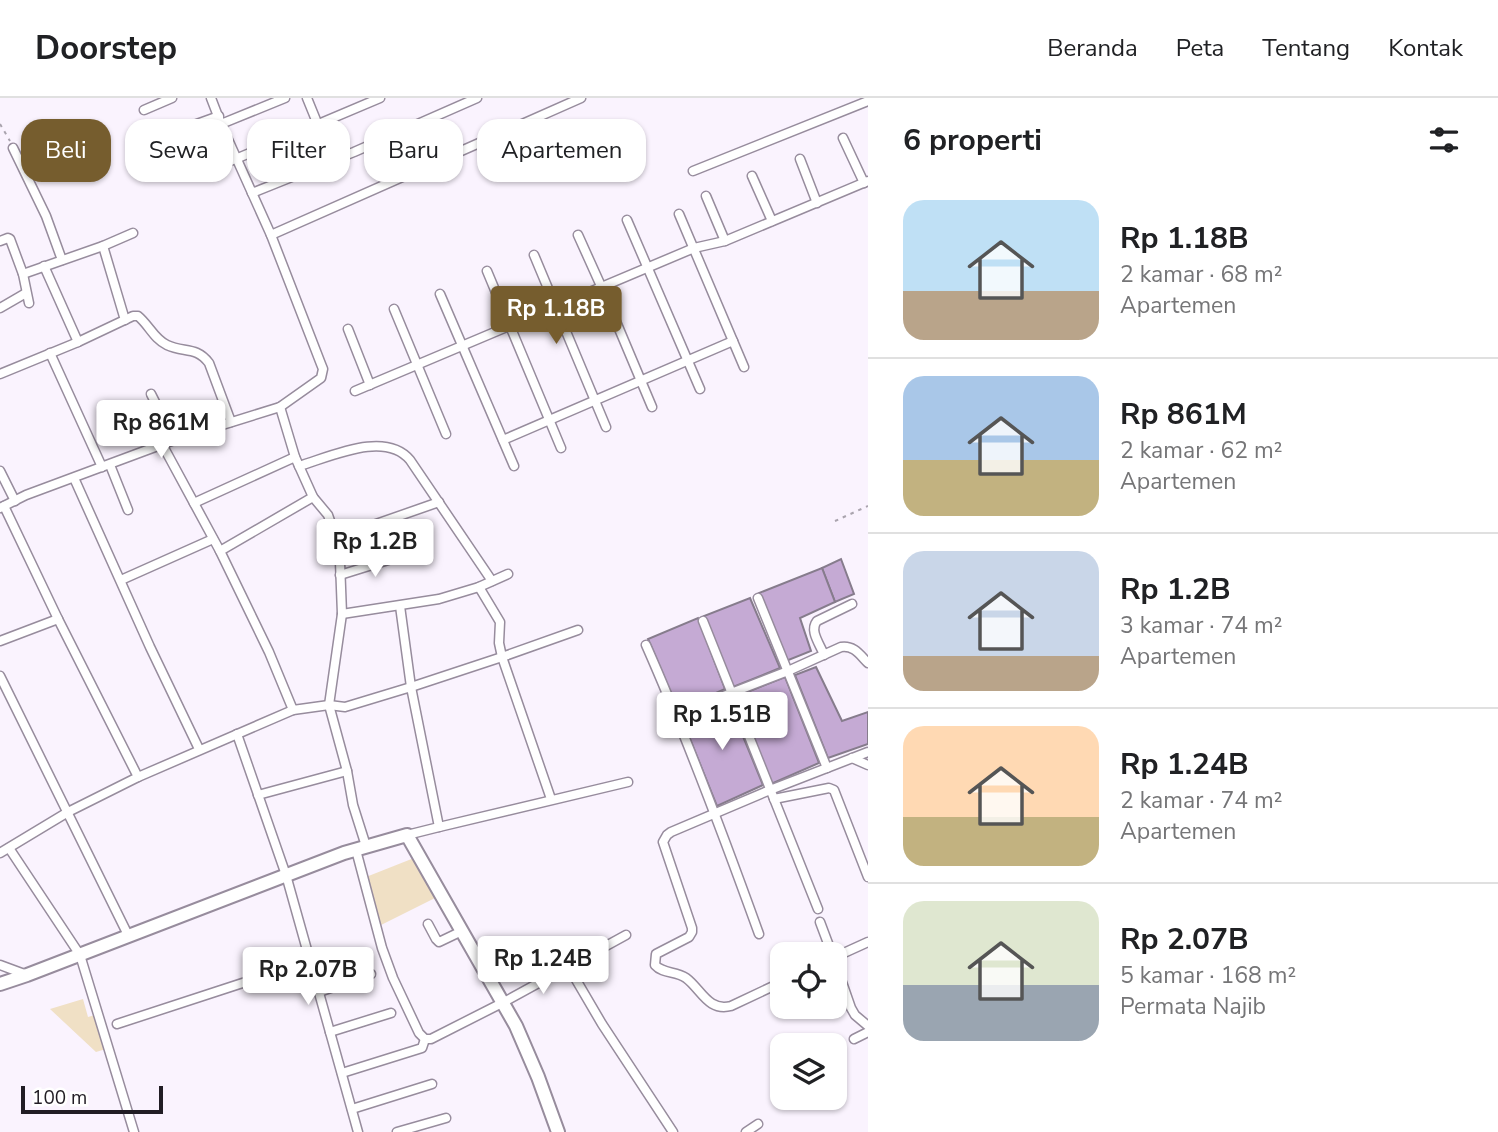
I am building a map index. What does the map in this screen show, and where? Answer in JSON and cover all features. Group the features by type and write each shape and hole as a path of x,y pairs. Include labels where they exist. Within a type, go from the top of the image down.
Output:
{"street":[{"path":"144,110 172,98"},
{"path":"211,98 220,119"},
{"path":"223,119 285,98"},
{"path":"307,98 316,119"},
{"path":"332,119 380,98"},
{"path":"252,193 477,98"},
{"path":"271,235 582,98"},
{"path":"693,171 868,101"},
{"path":"355,391 601,286 694,248 725,241 866,182 843,138"},
{"path":"13,148 52,230 62,260"},
{"path":"138,777 2,507 162,444 282,405 318,381 323,369 271,235 233,148"},
{"path":"233,161 247,155"},
{"path":"800,159 817,203"},
{"path":"752,176 772,221"},
{"path":"706,196 725,241"},
{"path":"678,214 744,367"},
{"path":"627,220 700,389"},
{"path":"23,274 133,233"},
{"path":"578,235 652,407"},
{"path":"0,241 9,239 23,274 29,303"},
{"path":"103,246 125,320"},
{"path":"534,255 606,427"},
{"path":"44,266 78,342"},
{"path":"487,271 561,448"},
{"path":"0,308 26,293"},
{"path":"440,293 514,466"},
{"path":"394,309 446,434"},
{"path":"0,374 138,316 156,338 167,345 204,356 231,422"},
{"path":"348,329 370,386"},
{"path":"503,440 733,341"},
{"path":"50,353 128,510"},
{"path":"151,394 174,440"},
{"path":"282,405 297,462 313,497 328,515 336,538 342,614 329,705 347,771 382,948 419,1034 431,1039 626,935"},
{"path":"162,444 220,551 269,652 293,710"},
{"path":"194,503 297,462 368,446 390,446 407,456 492,581"},
{"path":"0,471 15,501"},
{"path":"75,478 150,647 200,749"},
{"path":"220,551 313,497"},
{"path":"336,538 439,502"},
{"path":"121,580 213,539"},
{"path":"340,575 401,556"},
{"path":"342,614 439,599 479,587 508,574"},
{"path":"479,587 500,622 499,643 502,657 551,799"},
{"path":"758,598 827,768"},
{"path":"824,655 813,629 814,624 852,604"},
{"path":"400,606 411,687 439,827"},
{"path":"0,641 58,619"},
{"path":"703,621 818,909"},
{"path":"0,853 68,812 138,777 293,710 329,705 345,707 578,630"},
{"path":"646,645 677,714 759,934"},
{"path":"677,714 788,671 841,647 853,648 868,663"},
{"path":"0,676 128,935"},
{"path":"237,734 286,875 358,1132"},
{"path":"770,988 731,1006 717,1006 704,998 687,979 659,970 655,965 656,954 682,941 690,935 692,928 663,842 671,832 868,752"},
{"path":"852,758 868,765"},
{"path":"258,795 347,771"},
{"path":"0,984 361,848 628,782"},
{"path":"774,799 829,788 835,790 868,877"},
{"path":"407,835 504,1002 538,1077 558,1132"},
{"path":"9,848 80,955 134,1132"},
{"path":"820,922 828,942"},
{"path":"428,924 439,942 462,931"},
{"path":"847,952 868,942"},
{"path":"117,1024 310,961"},
{"path":"0,965 27,975"},
{"path":"568,966 602,1024 674,1132"},
{"path":"319,992 371,974"},
{"path":"847,995 855,1014 868,1026"},
{"path":"330,1032 391,1013"},
{"path":"854,1039 868,1032"},
{"path":"342,1073 422,1048 425,1038"},
{"path":"352,1109 432,1084"},
{"path":"397,1132 446,1118"},
{"path":"746,1132 758,1124"}],"path":[{"path":"0,124 13,148"},
{"path":"835,521 868,506"}],"shaded area":[{"path":"414,858 437,897 381,925 366,877"},
{"path":"83,999 88,1017 95,1015 106,1049 96,1052 50,1009"}],"building":[{"path":"841,559 854,594 835,602 822,568"},
{"path":"822,568 835,602 800,618 811,651 786,661 759,593"},
{"path":"750,598 780,668 733,687 704,616"},
{"path":"698,618 725,689 678,710 648,639"},
{"path":"816,667 842,721 868,712 868,744 828,758 795,675"},
{"path":"785,677 819,763 771,784 737,696"},
{"path":"728,700 763,785 717,806 681,717"}]}
